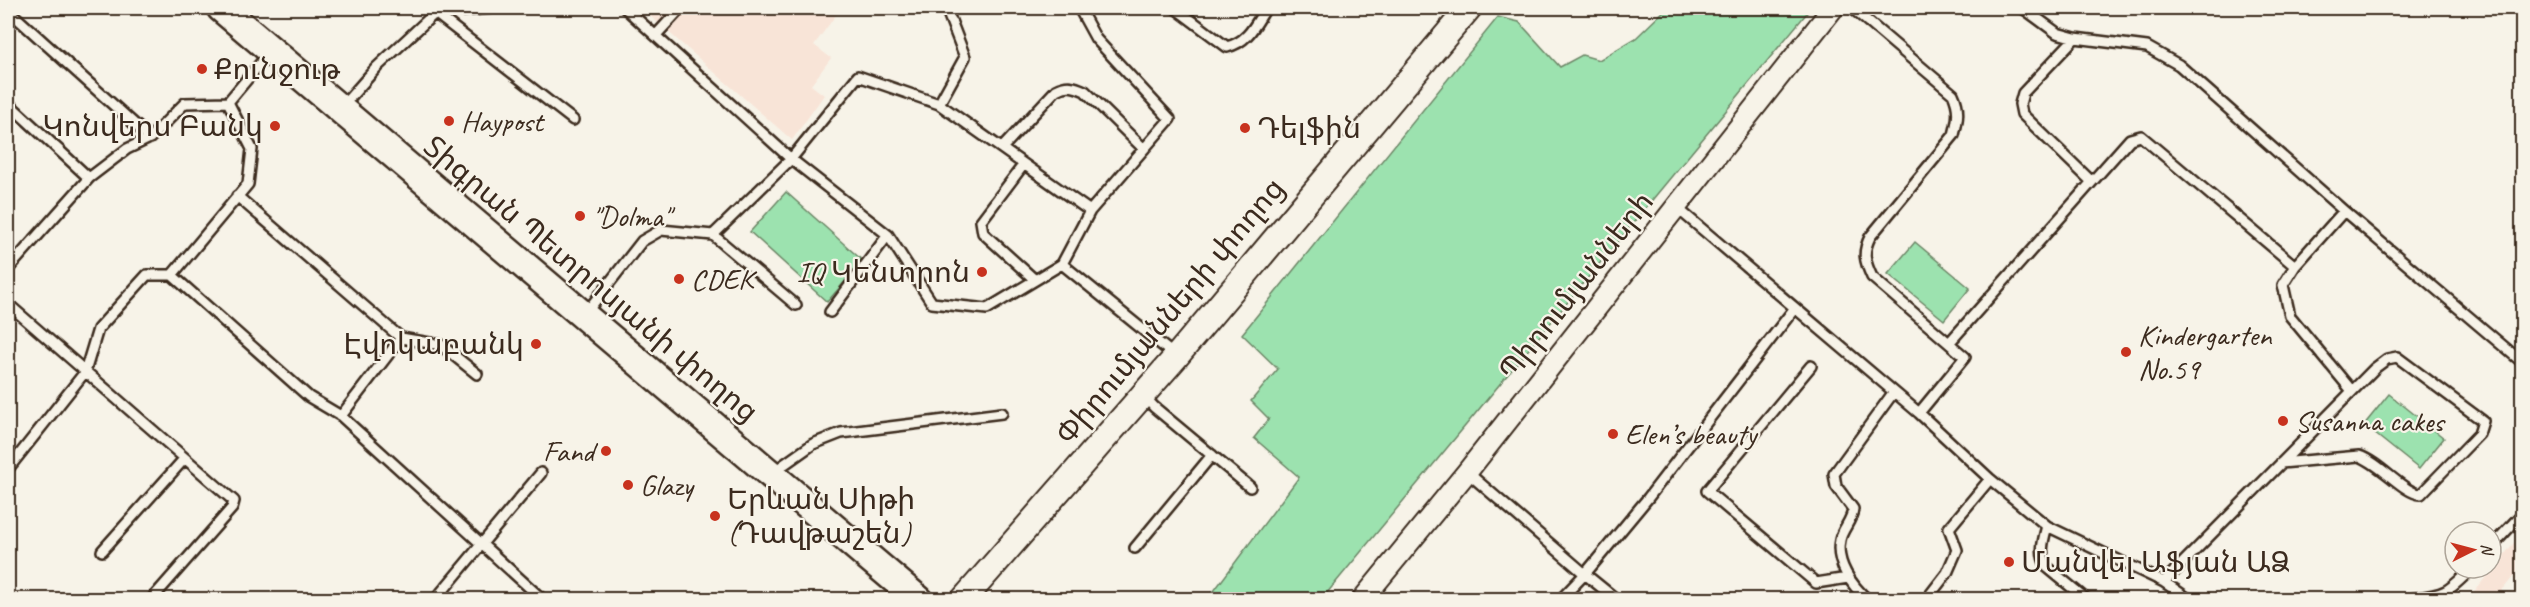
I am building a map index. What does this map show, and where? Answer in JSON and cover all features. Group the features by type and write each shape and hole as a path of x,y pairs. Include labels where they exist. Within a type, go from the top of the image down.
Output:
{"main road":[{"name":"Տիգրան Պետրոսյանի փողոց","path":"221,8 347,101 586,312 779,468 936,600"},
{"name":"Տիգրան Պետրոսյանի փողոց","path":"239,8 274,46 920,600"}],"street":[{"name":"Փիրումյանների փողոց","path":"963,600 1176,357 1469,8"},
{"name":"Պիրումյանների","path":"1362,600 1467,472 1833,8"}],"lane":[{"path":"347,101 377,67 435,14 492,8"},
{"path":"656,35 681,8"},
{"path":"939,104 965,57 946,8"},
{"path":"631,9 790,159 888,235 932,303 987,309 1062,264 1090,211 1170,119 1096,39 1079,8"},
{"path":"1175,8 1227,47 1240,44 1247,38 1266,8"},
{"path":"1852,8 1953,94 1959,105 1954,135 1870,237 1864,250 1865,263 1872,278 1965,357 1919,413"},
{"path":"2023,8 2057,33 2074,38 2147,47 2179,65 2344,211 2523,362"},
{"path":"8,10 150,138"},
{"path":"435,14 573,120"},
{"path":"2074,38 2023,93 2020,104 2022,114 2091,181"},
{"path":"8,269 89,178 127,149 150,138 185,103 228,102 274,46"},
{"path":"713,235 790,159 858,76 939,104 1090,211"},
{"path":"1002,148 1056,90 1064,86 1076,86 1085,91 1144,149"},
{"path":"172,275 248,184 252,149 228,102"},
{"path":"8,103 89,178"},
{"path":"1949,343 2091,181 2130,139 2141,136 2295,266"},
{"path":"1024,164 981,221 981,226 983,233 1035,280"},
{"path":"237,196 401,338 441,345 477,374"},
{"path":"1676,207 1919,413 1990,479 2047,526 2164,582 2190,600"},
{"path":"2344,211 2295,266 2283,285 2290,316 2352,392"},
{"path":"586,312 642,241 661,230 713,235 796,305"},
{"path":"830,312 888,235"},
{"path":"1062,264 1176,357"},
{"path":"8,469 85,372 98,329 147,275 172,275 309,397 341,416 543,600"},
{"path":"8,304 234,501 232,508 150,600"},
{"path":"1560,600 1648,498 1794,309"},
{"path":"341,416 401,338"},
{"path":"2164,582 2281,463 2352,392 2387,359 2397,357 2483,421 2482,428 2421,494 2412,493 2371,460 2359,456 2281,463"},
{"path":"1811,366 1707,491 1816,583 1848,578"},
{"path":"1868,600 1848,578 1839,547 1840,538 1852,516 1853,509 1836,486 1834,474 1893,393"},
{"path":"1143,394 1154,406 1250,487"},
{"path":"779,468 813,444 841,433 1002,413"},
{"path":"1135,548 1212,455"},
{"path":"102,551 184,458"},
{"path":"1467,472 1617,600"},
{"path":"435,600 541,473"},
{"path":"1926,600 1947,573 1957,549 1949,528 1990,479"},
{"path":"2503,535 2523,514"},
{"path":"2047,526 2041,553 2043,560 2047,567 2087,600"},
{"path":"2404,600 2448,592 2460,580"}],"shaded area":[{"path":"656,8 838,8 834,13 836,15 814,45 831,58 811,85 824,95 792,140 649,15"},
{"path":"2522,533 2522,566 2495,599 2468,599 2484,580 2503,580 2503,556"}],"green space":[{"path":"1667,8 1811,8 1322,599 1208,599 1299,477 1254,438 1269,419 1251,401 1278,369 1242,334 1498,17 1519,22 1560,67 1582,55 1599,60 1636,38"},
{"path":"786,192 863,261 827,302 750,232"},
{"path":"1915,242 1970,288 1944,320 1888,274"},
{"path":"2389,394 2444,438 2419,469 2364,425"}],"place":[{"name":"Քունջութ","path":"202,69"},
{"name":"Haypost","path":"449,121"},
{"name":"Կոնվերս Բանկ","path":"275,126"},
{"name":"Դելֆին","path":"1245,128"},
{"name":"\"Dolma\"","path":"580,216"},
{"name":"IQ Կենտրոն","path":"982,272"},
{"name":"CDEK","path":"679,279"},
{"name":"Էվոկաբանկ","path":"536,344"},
{"name":"Kindergarten No.59","path":"2126,352"},
{"name":"Susanna cakes","path":"2283,421"},
{"name":"Elen’s beauty","path":"1613,434"},
{"name":"Fand","path":"606,451"},
{"name":"Glazy","path":"628,485"},
{"name":"Երևան Սիթի (Դավթաշեն)","path":"715,516"},
{"name":"Մանվել Աֆյան ԱՁ","path":"2009,562"}]}
